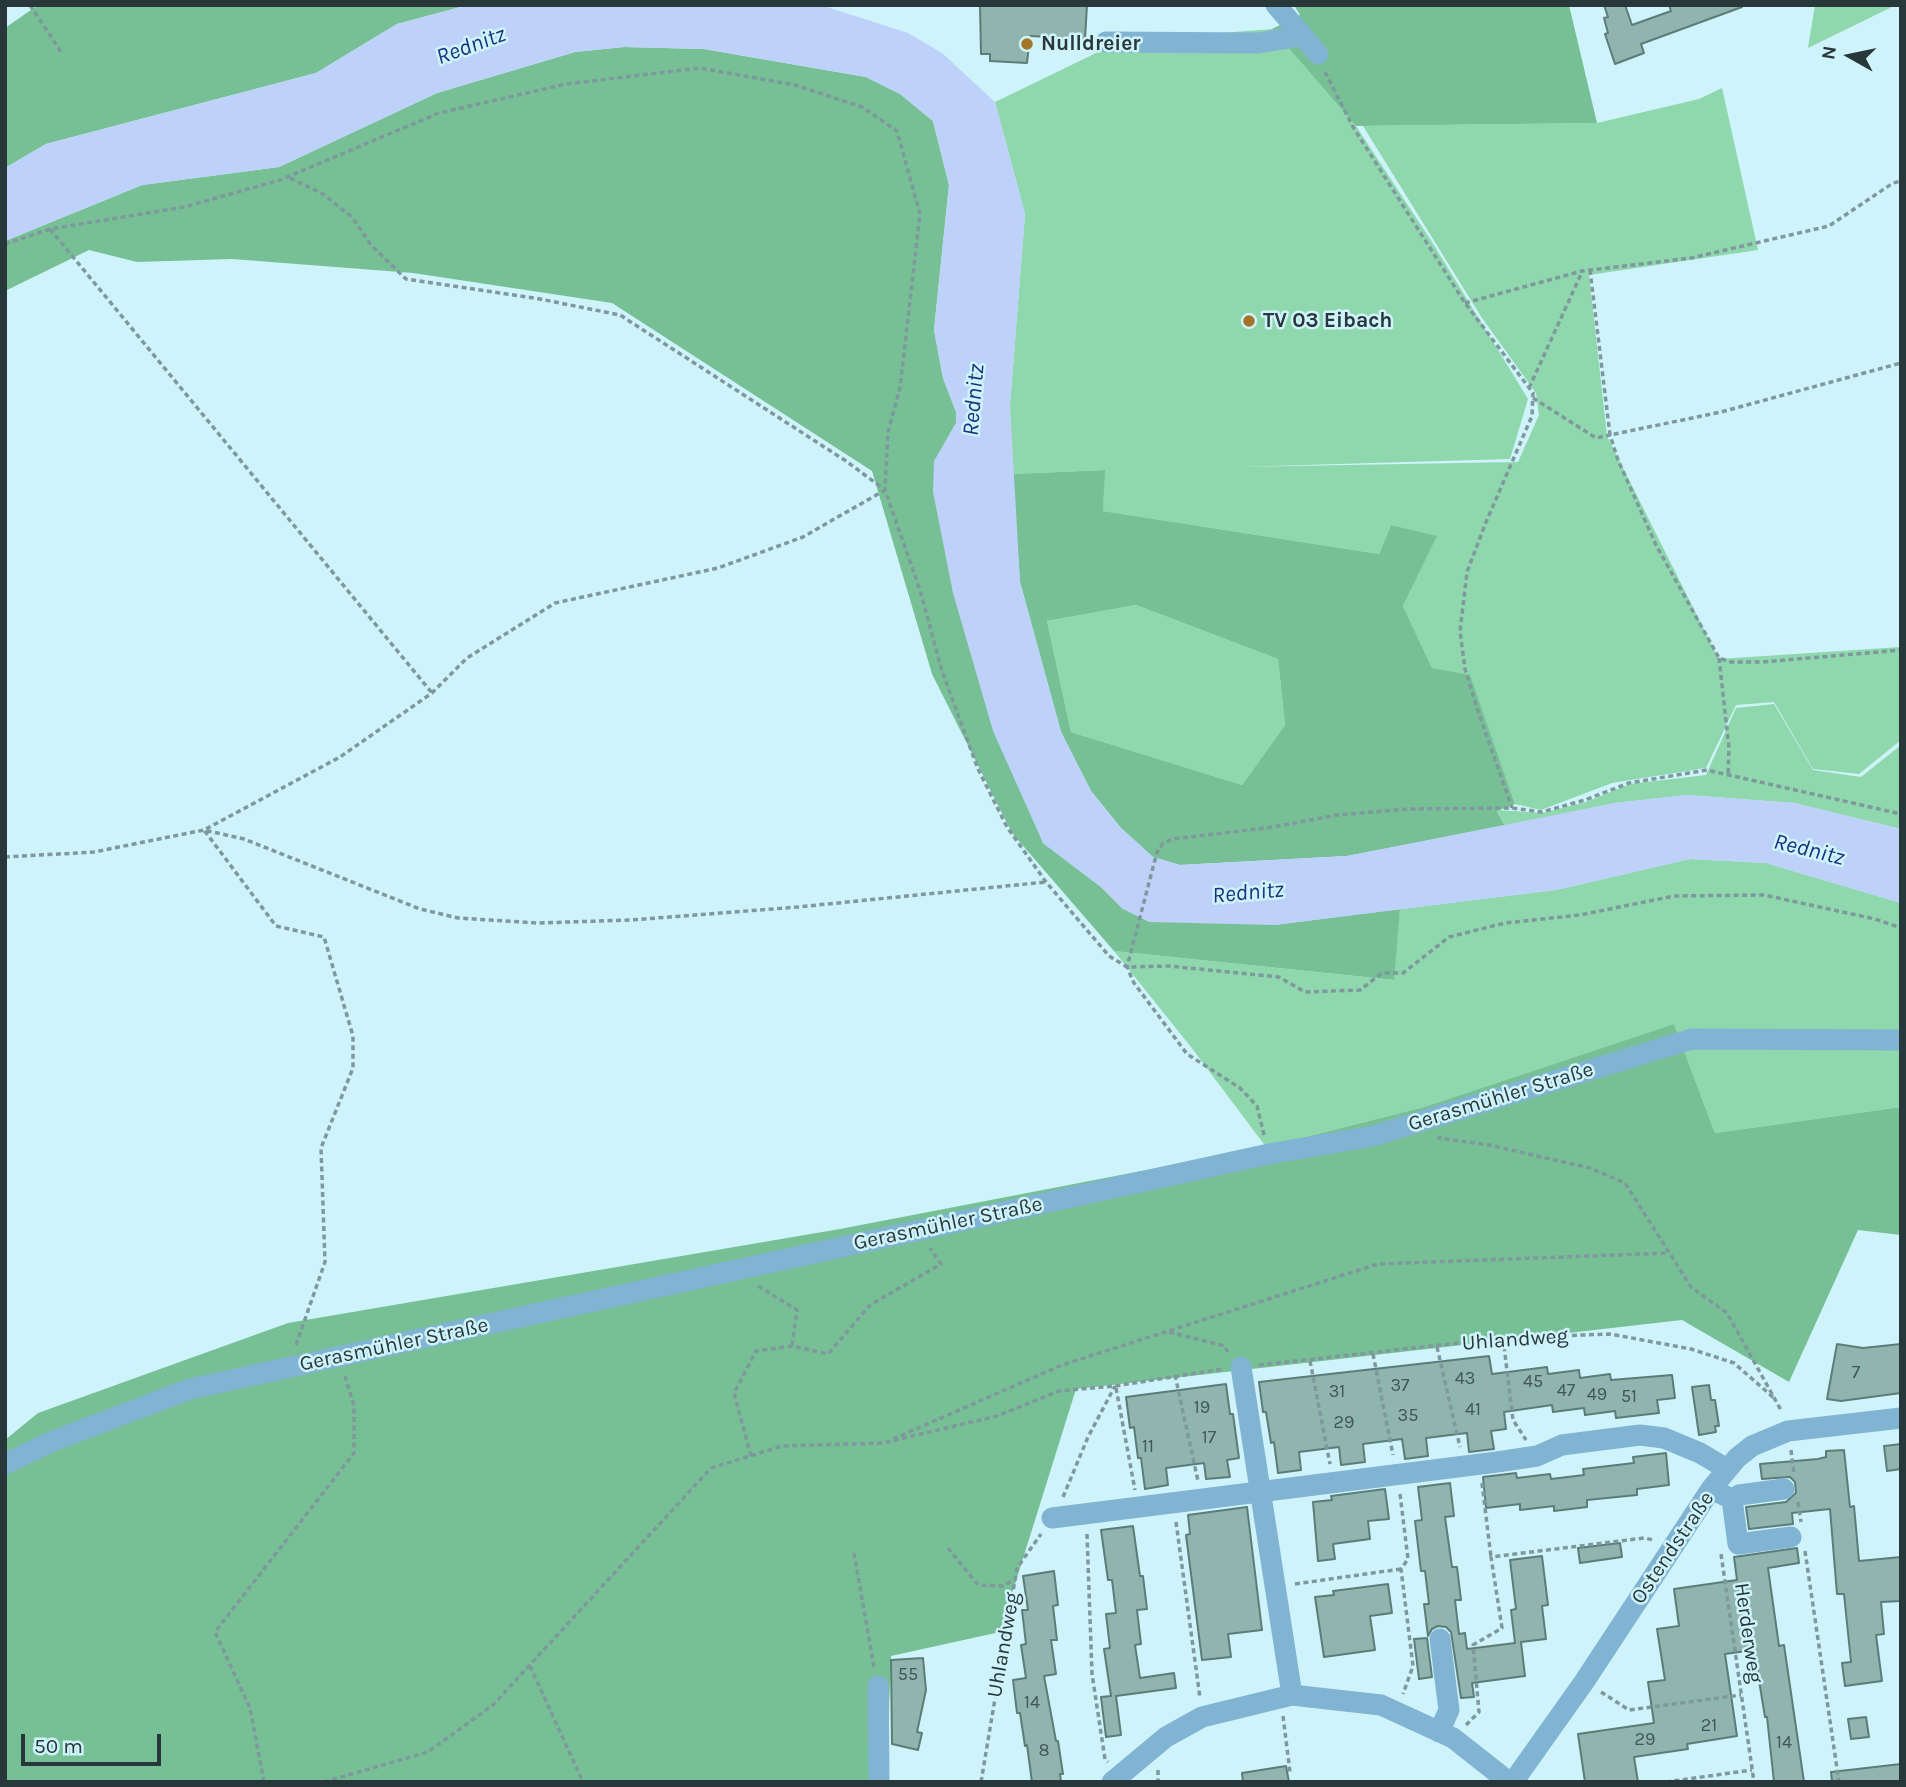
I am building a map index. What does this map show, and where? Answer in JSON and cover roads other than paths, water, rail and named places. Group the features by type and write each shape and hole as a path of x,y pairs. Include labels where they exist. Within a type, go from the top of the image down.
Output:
{"street":[{"path":"1276,5 1318,54"},
{"path":"1107,42 1258,43 1301,36"},
{"name":"Gerasmühler Straße","path":"5,1464 53,1441 190,1390 1269,1154 1373,1136 1692,1039 1901,1040"},
{"path":"1238,1367 1262,1493 1286,1696"},
{"name":"Ostendstraße","path":"1511,1782 1584,1682 1711,1489 1727,1469 1752,1446 1788,1431 1901,1418"},
{"path":"1052,1518 1537,1456 1562,1444 1640,1435 1664,1438 1700,1453 1727,1469"},
{"path":"1711,1489 1732,1499"},
{"path":"1732,1499 1739,1495 1792,1491"},
{"path":"1732,1499 1738,1544 1799,1534"},
{"path":"1440,1639 1449,1710 1446,1735"},
{"path":"877,1686 879,1782"},
{"path":"1116,1778 1166,1737 1202,1717 1286,1696 1381,1705 1446,1735 1511,1782"}],"water":[{"name":"Rednitz","path":"468,5 821,5 908,33 942,53 995,102 1025,214 1010,405 1020,582 1061,732 1091,791 1121,828 1153,857 1180,865 1347,856 1615,803 1687,795 1794,803 1901,829 1901,903 1766,863 1691,859 1556,890 1274,925 1149,922 1123,909 1101,887 1043,843 993,731 953,593 933,492 934,461 956,423 956,412 943,378 934,330 949,185 933,121 900,94 866,77 704,49 624,47 575,52 437,93 279,167 142,185 5,241 5,168 46,144 316,73 397,24"}],"place":[{"name":"Nulldreier","path":"1027,44"},
{"name":"TV 03 Eibach","path":"1249,321"}]}
